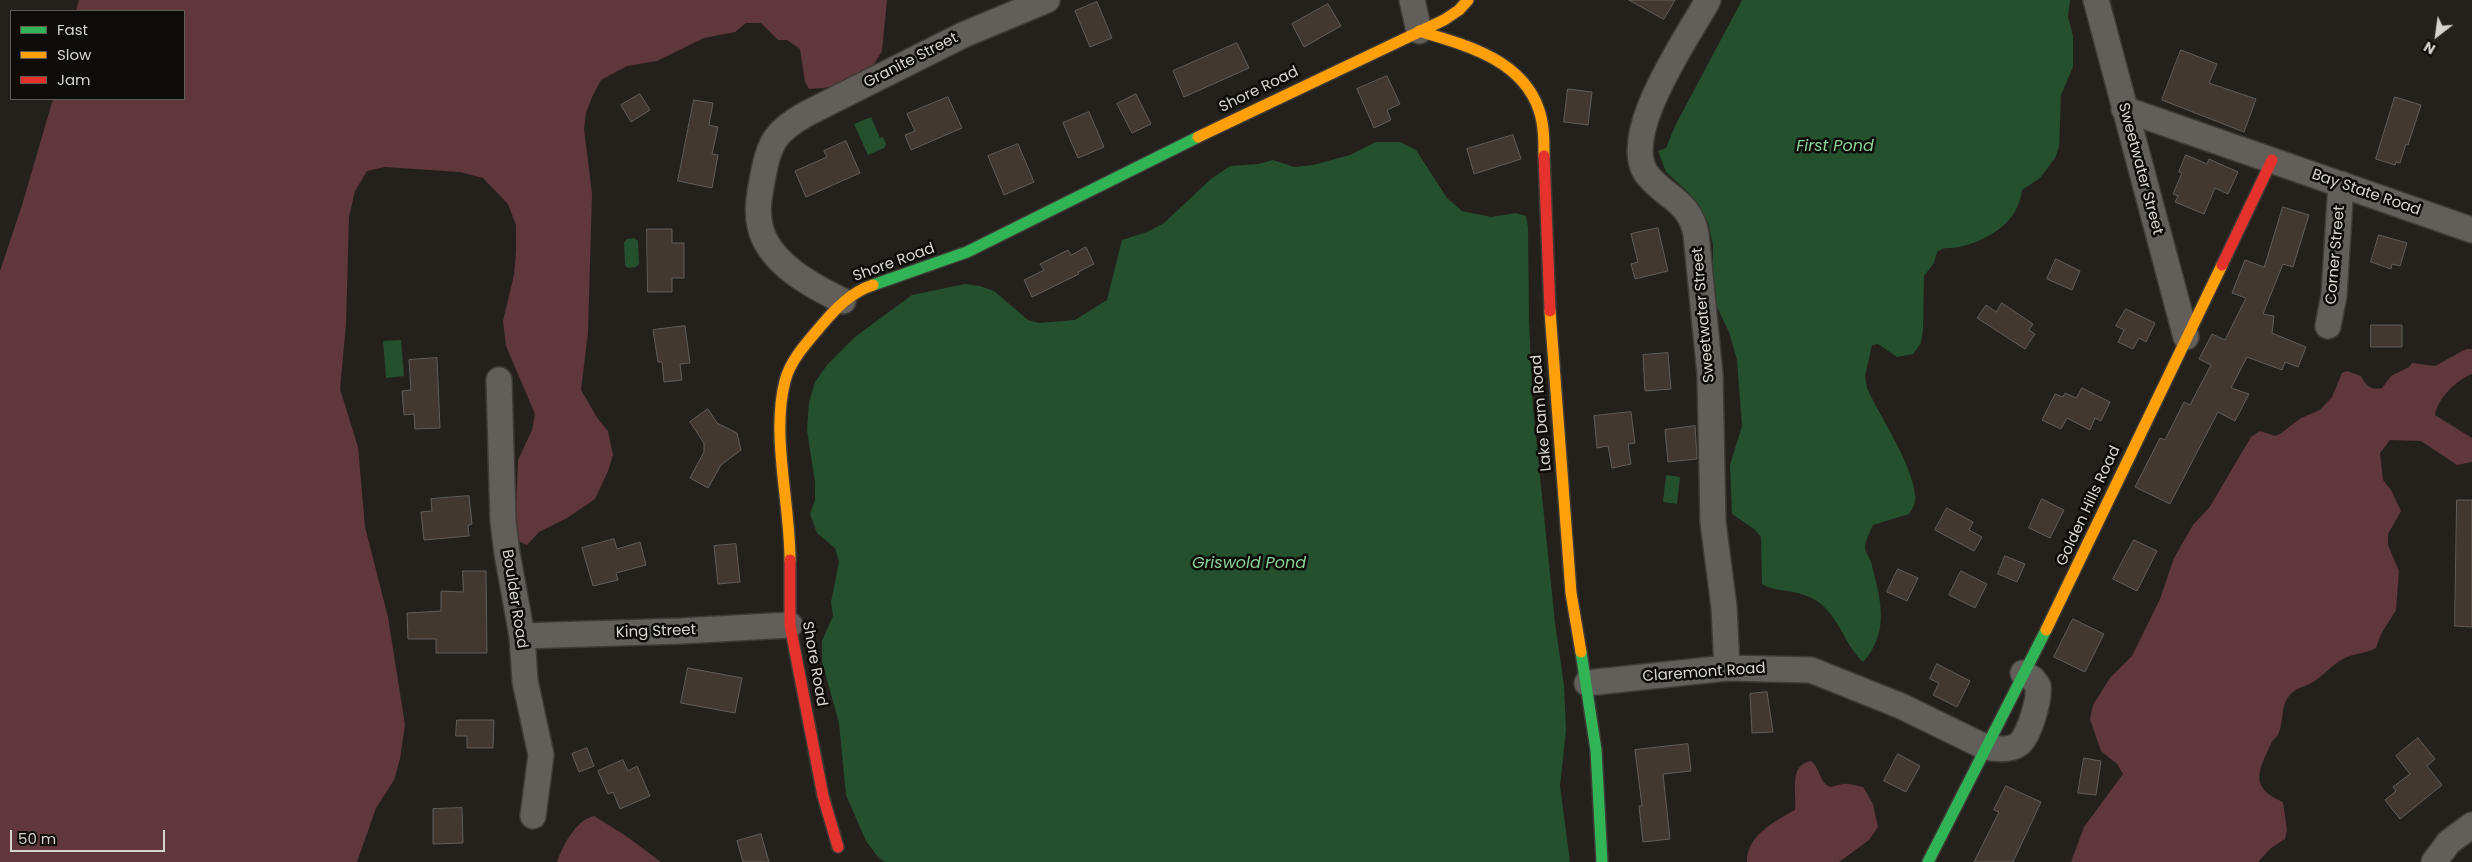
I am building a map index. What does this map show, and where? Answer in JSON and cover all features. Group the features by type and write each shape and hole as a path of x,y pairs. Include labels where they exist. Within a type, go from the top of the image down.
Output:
{"street":[{"name":"Granite Street","path":"843,301 783,263 764,240 758,212 760,192 768,151 780,131 806,114 954,40 1047,0"},
{"path":"1412,0 1419,31"},
{"name":"Shore Road","path":"838,847 823,796 790,625 790,543 779,414 781,394 788,372 804,344 843,301 863,288 967,252 1237,117 1419,31 1459,10 1468,0"},
{"name":"Sweetwater Street","path":"1708,0 1656,95 1645,119 1638,150 1644,171 1685,208 1694,225 1696,234 1712,419 1713,522 1724,607 1728,668"},
{"name":"Sweetwater Street","path":"2096,0 2186,337"},
{"name":"Lake Dam Road","path":"1419,31 1465,46 1498,61 1522,81 1539,110 1544,156 1552,359 1571,593 1574,626 1587,683 1600,814 1602,862"},
{"name":"Bay State Road","path":"2124,109 2472,230"},
{"name":"Golden Hills Road","path":"2023,673 2061,600 2186,337 2266,158"},
{"name":"Corner Street","path":"2328,326 2334,295 2341,184"},
{"name":"Boulder Road","path":"499,380 503,521 508,570 522,636 525,681 541,754 533,816"},
{"name":"King Street","path":"522,636 681,631 790,625"},
{"name":"Claremont Road","path":"1587,683 1728,668 1796,669 1824,674 1901,706 1985,747"},
{"path":"1928,862 1985,747 1999,749 2019,745 2025,735 2036,707 2039,690 2035,681 2023,673"},
{"path":"2434,862 2449,842 2472,825"}],"shaded area":[{"path":"79,0 887,0 882,51 871,69 834,87 809,89 805,82 800,49 787,40 778,40 761,23 746,23 735,32 704,38 657,61 627,66 601,80 586,113 584,129 592,194 588,332 581,390 598,419 608,431 613,455 595,499 567,518 539,532 527,545 520,542 515,531 518,460 532,430 535,414 506,346 503,321 514,275 516,252 516,225 508,204 483,178 460,172 385,167 367,171 355,191 349,217 346,324 340,389 358,447 365,527 388,617 405,725 400,759 394,780 376,808 357,862 0,862 0,271 22,205 53,100 185,100 185,10 76,10"},
{"path":"2466,349 2472,349 2472,374 2449,390 2440,402 2435,415 2472,438 2472,462 2457,465 2421,441 2390,440 2380,453 2383,480 2391,490 2401,511 2388,534 2388,545 2399,571 2396,610 2381,634 2376,648 2342,659 2317,679 2295,690 2289,696 2284,707 2280,730 2263,762 2259,778 2261,785 2272,797 2283,802 2287,830 2285,839 2271,848 2258,862 2071,862 2084,827 2123,774 2117,764 2101,751 2090,719 2093,705 2110,678 2132,656 2160,599 2174,558 2193,525 2209,508 2251,437 2260,431 2275,436 2301,418 2320,410 2332,397 2342,373 2347,371 2361,376 2374,389 2382,388 2391,376 2409,367 2412,363 2435,366"},
{"path":"1811,761 1828,786 1850,784 1863,787 1873,804 1878,827 1869,840 1839,862 1747,862 1751,844 1756,837 1771,824 1795,810 1796,774 1799,768"},
{"path":"594,816 626,836 661,862 557,862 571,834 581,822"}],"water":[{"name":"First Pond","path":"1742,0 2070,0 2068,17 2073,36 2073,67 2061,95 2059,147 2055,158 2040,178 2022,190 2015,212 2000,228 1981,240 1956,248 1945,248 1937,252 1934,263 1924,276 1923,331 1921,343 1913,354 1897,357 1878,344 1872,345 1865,376 1867,388 1902,455 1913,482 1915,498 1914,505 1909,514 1873,525 1865,545 1874,575 1881,614 1877,638 1872,650 1863,662 1856,655 1825,607 1802,594 1774,589 1762,584 1761,537 1754,529 1732,514 1730,465 1742,426 1737,360 1729,332 1713,299 1711,284 1713,245 1708,222 1689,193 1666,172 1658,151 1666,148 1675,126"},
{"path":"871,117 880,138 883,137 886,144 884,148 868,155 854,124"},
{"name":"Griswold Pond","path":"1376,142 1400,142 1416,150 1447,198 1462,211 1491,217 1516,213 1526,216 1528,227 1529,322 1533,408 1555,623 1564,685 1566,730 1560,786 1570,862 885,862 878,857 866,841 846,795 839,723 822,662 822,641 833,616 831,602 839,562 835,548 817,533 810,514 815,500 815,482 807,430 809,402 815,382 827,365 855,337 912,295 965,284 980,286 994,291 1028,320 1039,323 1075,320 1107,300 1122,240 1147,232 1164,223 1211,179 1230,166 1258,164 1273,160 1294,167 1313,165 1350,155"},
{"path":"634,238 638,241 639,264 636,267 628,268 625,265 624,242 627,239"},
{"path":"401,340 404,376 386,378 383,341"},
{"path":"1666,475 1680,477 1677,504 1663,502"}],"building":[{"path":"1629,0 1675,0 1664,19"},
{"path":"1097,2 1112,38 1090,47 1075,11"},
{"path":"1328,4 1341,26 1304,47 1292,24"},
{"path":"1237,43 1249,68 1184,97 1173,71"},
{"path":"2181,50 2217,64 2209,83 2256,99 2244,132 2162,100"},
{"path":"1387,76 1400,104 1387,110 1391,120 1374,128 1357,89"},
{"path":"1568,89 1592,92 1588,125 1564,122"},
{"path":"640,94 650,110 631,122 621,105"},
{"path":"1136,94 1151,124 1132,133 1117,104"},
{"path":"948,97 962,128 911,150 905,135 915,131 907,114"},
{"path":"2395,97 2421,105 2408,145 2406,144 2400,163 2396,162 2395,165 2376,159"},
{"path":"694,100 713,103 709,125 718,127 712,154 718,155 712,188 678,181"},
{"path":"1089,112 1104,147 1078,158 1063,123"},
{"path":"1513,135 1521,159 1474,174 1467,149"},
{"path":"846,141 860,173 806,197 795,171 827,157 824,151"},
{"path":"1018,144 1034,182 1004,195 988,156"},
{"path":"2186,155 2207,164 2209,159 2238,172 2228,194 2215,188 2204,214 2175,202 2178,196 2173,194 2182,173 2179,172"},
{"path":"2283,207 2309,215 2293,267 2283,264 2263,314 2274,316 2272,333 2306,347 2298,367 2285,362 2282,370 2247,357 2231,388 2249,394 2235,421 2218,412 2170,504 2135,487 2160,438 2165,440 2184,402 2190,405 2211,365 2199,359 2212,334 2225,340 2246,298 2232,293 2245,260 2264,267"},
{"path":"1658,228 1668,271 1635,279 1631,264 1638,262 1631,234"},
{"path":"647,229 672,229 672,243 684,243 684,278 672,278 672,292 648,292"},
{"path":"2379,235 2407,243 2400,266 2392,264 2391,269 2371,262"},
{"path":"1086,247 1094,264 1078,272 1079,274 1032,297 1024,280 1044,270 1040,264 1068,250 1071,255"},
{"path":"2056,259 2080,271 2072,290 2047,279"},
{"path":"2002,303 2033,324 2029,330 2035,334 2025,349 1977,318 1986,305 1996,312"},
{"path":"2126,309 2155,323 2146,342 2139,338 2133,349 2118,342 2124,330 2116,326"},
{"path":"2371,325 2402,325 2402,347 2371,347"},
{"path":"685,326 690,363 680,364 682,380 664,382 662,362 658,362 653,330"},
{"path":"1668,353 1671,389 1645,391 1643,355"},
{"path":"437,358 440,428 415,429 414,414 404,415 402,391 411,390 409,360"},
{"path":"2082,388 2110,402 2101,421 2095,418 2090,430 2067,418 2061,429 2042,420 2055,394 2063,397 2065,393 2076,398"},
{"path":"708,409 717,423 737,433 741,450 721,465 708,488 690,478 704,452 704,443 690,422"},
{"path":"1631,412 1635,443 1628,444 1631,464 1612,468 1608,446 1597,448 1594,416"},
{"path":"1695,426 1697,459 1668,462 1665,430"},
{"path":"469,496 472,524 468,525 469,536 424,540 421,512 432,511 431,499"},
{"path":"2042,499 2064,510 2050,538 2029,528"},
{"path":"2457,500 2472,500 2472,627 2455,626"},
{"path":"1947,508 1973,522 1969,530 1982,537 1974,551 1935,530"},
{"path":"614,539 617,549 640,542 646,565 616,573 618,580 593,586 582,548"},
{"path":"2134,540 2157,551 2137,591 2113,579"},
{"path":"736,544 740,582 718,584 714,546"},
{"path":"2005,556 2025,564 2017,582 1998,574"},
{"path":"1898,569 1918,578 1907,601 1887,592"},
{"path":"463,571 486,571 487,653 436,653 436,639 408,639 407,613 441,611 441,591 463,592"},
{"path":"1961,571 1987,584 1975,608 1949,595"},
{"path":"2073,619 2104,634 2085,672 2054,657"},
{"path":"1937,664 1970,681 1957,707 1933,695 1939,683 1930,679"},
{"path":"688,668 742,678 735,713 681,703"},
{"path":"1767,692 1773,732 1752,733 1750,694"},
{"path":"457,720 494,720 493,748 467,748 467,736 456,736"},
{"path":"2418,738 2435,759 2427,766 2442,785 2400,819 2385,800 2396,791 2393,787 2410,774 2396,756"},
{"path":"1688,744 1691,771 1663,774 1670,839 1643,842 1639,806 1642,806 1635,750"},
{"path":"587,748 594,766 579,772 572,754"},
{"path":"1898,754 1920,766 1906,792 1884,781"},
{"path":"2084,758 2101,761 2096,795 2078,793"},
{"path":"623,760 628,771 637,766 650,796 620,809 613,792 608,794 598,771"},
{"path":"2006,786 2041,802 2013,862 1974,862 1999,812 1994,810"},
{"path":"462,808 463,843 433,844 433,809"},
{"path":"761,834 769,862 743,862 737,841"}],"traffic: fast":[{"path":"873,285 967,252 1198,137"},
{"path":"1928,862 2046,630"},
{"path":"1581,652 1596,750 1602,862"}],"traffic: slow":[{"path":"1198,137 1444,20 1459,10 1468,0"},
{"path":"1419,31 1473,49 1506,66 1520,78 1531,93 1541,116 1544,156"},
{"path":"2046,630 2222,265"},
{"path":"790,560 780,446 781,402 787,374 800,352 832,314 858,292 873,285"},
{"path":"1550,311 1571,593 1581,652"}],"traffic: jam":[{"path":"1544,156 1550,311"},
{"path":"2222,265 2272,160"},
{"path":"790,560 790,625 823,796 838,847"}]}
